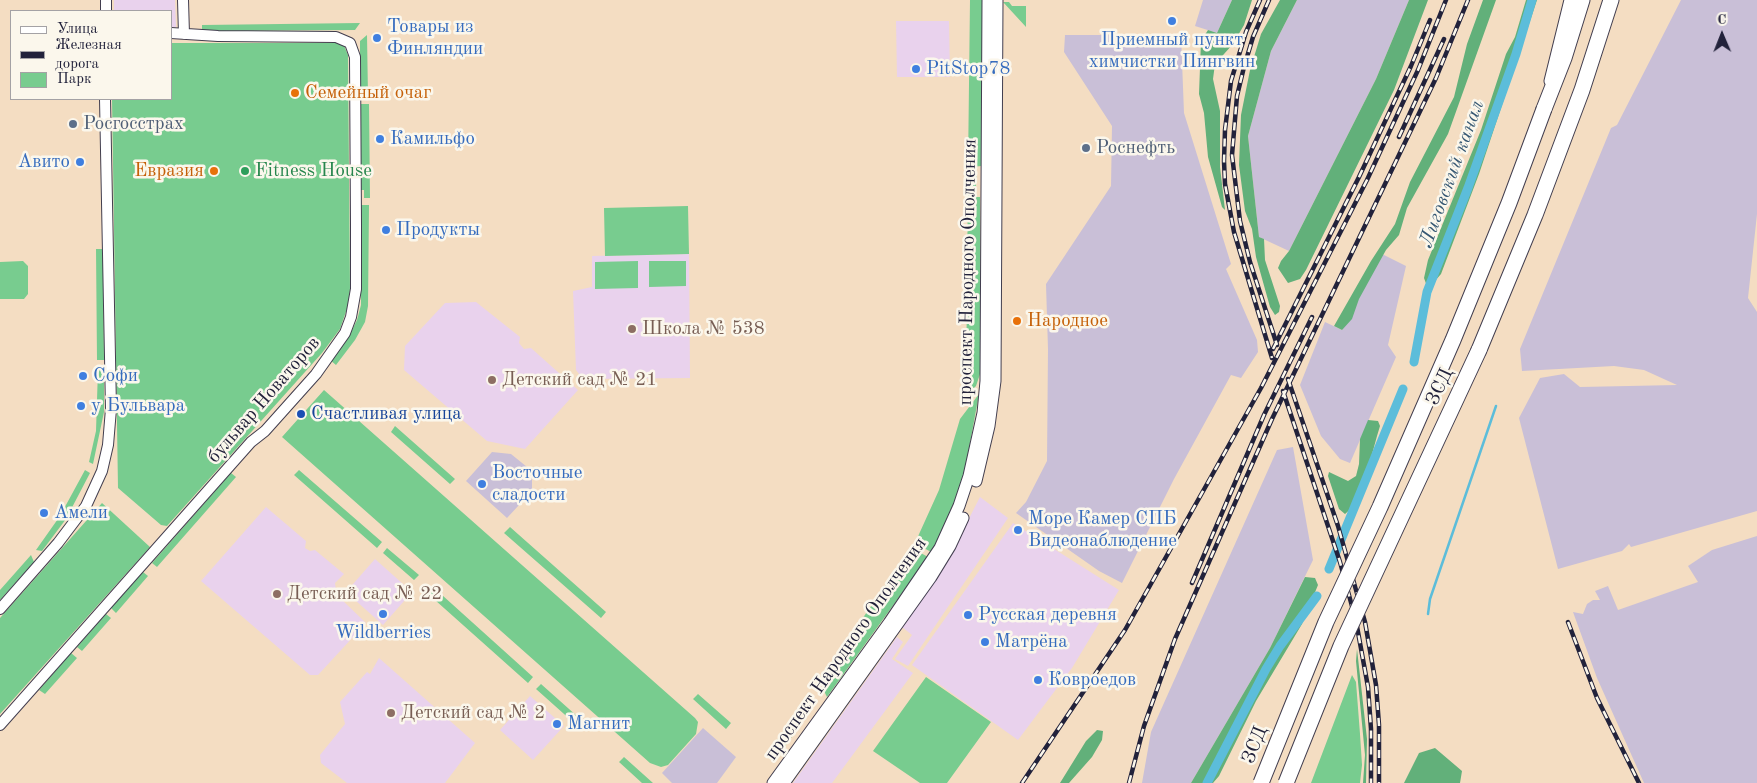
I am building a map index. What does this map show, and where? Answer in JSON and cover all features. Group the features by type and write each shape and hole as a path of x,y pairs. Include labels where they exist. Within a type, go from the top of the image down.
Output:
{"highway":[{"name":"ЗСД","path":"1261,783 1326,622 1380,507 1453,340 1509,203 1564,58 1582,0"},
{"name":"ЗСД","path":"1286,783 1344,638 1479,350 1578,99 1611,0"}],"main road":[{"name":"проспект Народного Ополчения","path":"773,783 940,548 957,513 969,476 983,413 986,381 988,0"},
{"name":"проспект Народного Ополчения","path":"784,783 941,562 955,537 974,489 989,426 994,381 997,0"},
{"path":"1544,109 1555,54 1570,0"}],"street":[{"path":"172,32 184,34 183,0"},
{"name":"бульвар Новаторов","path":"0,725 251,442 265,431 316,374 345,332 351,318 355,296 353,48 344,39 336,37 184,34"},
{"path":"0,609 77,519 98,482 107,450 111,410 106,100"}],"shaded area":[{"path":"114,0 175,0 176,27 172,27 172,10 114,10"},
{"path":"1203,0 1232,0 1217,33 1195,26"},
{"path":"1297,0 1409,0 1376,79 1289,251 1259,237 1248,136 1271,51"},
{"path":"1681,0 1757,0 1757,214 1748,298 1757,312 1757,511 1631,547 1629,544 1622,551 1558,569 1519,418 1540,378 1564,374 1580,387 1677,385 1644,370 1614,366 1522,371 1520,349 1611,128 1617,125"},
{"path":"896,21 949,21 950,77 897,77"},
{"path":"1065,35 1181,35 1184,113 1231,264 1226,269 1257,340 1258,352 1241,378 1231,375 1174,479 1122,583 1099,571 1016,513 1026,502 1047,461 1048,349 1046,284 1111,186 1112,126 1064,52"},
{"path":"1380,253 1406,266 1388,345 1396,357 1350,463 1340,459 1321,436 1300,385 1325,322 1342,330"},
{"name":"Школа № 538","path":"689,254 690,378 583,379 576,370 573,291 592,287 592,256"},
{"name":"Детский сад № 21","path":"476,302 520,337 519,343 524,349 531,348 578,390 525,449 487,441 404,370 405,346 445,303"},
{"path":"1293,447 1313,560 1270,648 1191,783 1142,783 1151,732 1277,450"},
{"path":"492,452 511,454 532,471 532,491 507,518 466,481"},
{"path":"980,497 1008,518 908,666 895,659 912,635 902,627 944,567"},
{"name":"Детский сад № 22","path":"266,507 306,541 305,548 310,551 315,550 344,574 335,583 336,590 340,598 366,623 318,675 310,675 201,581"},
{"name":"Русская деревня","path":"1013,523 1119,590 1072,668 1018,740 912,665"},
{"path":"1757,536 1757,783 1644,783 1597,678 1573,612 1583,614 1587,604 1593,600 1600,600 1595,591 1608,586 1618,610 1698,582 1688,566 1712,550"},
{"path":"375,559 412,592 383,625 346,592"},
{"path":"897,637 903,642 892,659 913,673 832,783 793,783"},
{"name":"Детский сад № 2","path":"379,658 475,743 445,783 347,783 321,763 320,755 345,724 340,702 367,672 370,674"},
{"path":"530,696 564,726 533,760 500,730"},
{"path":"703,728 736,757 717,783 672,783 662,773"}],"green space":[{"path":"970,0 983,0 982,166 968,167"},
{"path":"1232,0 1252,0 1244,25 1233,44 1215,64 1213,79 1220,111 1220,167 1225,210 1222,207 1208,157 1204,113 1199,94 1201,41 1208,30 1217,33"},
{"path":"1280,0 1297,0 1271,51 1248,136 1259,237 1264,239 1265,260 1280,306 1279,312 1275,315 1270,307 1256,257 1252,229 1245,211 1239,165 1241,115 1250,70 1261,34"},
{"path":"1409,0 1428,0 1394,90 1306,270 1300,279 1288,283 1278,268 1289,251 1376,79"},
{"path":"1483,0 1496,0 1448,134 1407,208 1399,235 1386,250 1359,299 1352,319 1342,330 1334,326 1371,261 1395,224 1410,182 1454,97 1467,44"},
{"path":"1526,0 1537,0 1479,174 1441,274 1428,289 1424,278 1428,260 1481,130 1506,54 1515,37"},
{"path":"1003,2 1009,2 1012,6 1026,6 1026,27"},
{"path":"360,23 355,30 202,31 202,25"},
{"path":"367,35 368,96 360,96 360,41"},
{"path":"172,43 343,43 348,55 350,289 349,303 340,329 322,353 167,526 161,525 118,488 112,100 172,100"},
{"path":"360,104 369,104 370,198 364,198 364,190 361,190"},
{"path":"968,172 977,172 975,197 980,197 981,371 976,386 966,396"},
{"path":"361,205 369,205 368,306 365,322 355,340 336,365 330,360 349,336 357,320 361,305"},
{"path":"688,206 689,254 605,256 604,208"},
{"path":"96,249 103,249 104,360 97,360"},
{"path":"23,261 28,266 28,294 24,299 0,299 0,262"},
{"path":"638,261 638,288 595,289 595,262"},
{"path":"649,261 686,261 686,286 649,287"},
{"path":"98,369 104,369 104,412 93,464 89,462 96,431"},
{"path":"324,390 695,718 698,722 696,734 668,765 661,767 650,763 282,437"},
{"path":"979,394 964,476 942,534 931,552 915,543 939,490 960,419"},
{"path":"1368,420 1378,421 1380,426 1371,458 1353,507 1345,514 1339,509 1328,476 1329,472 1348,481 1356,476 1359,464 1360,439"},
{"path":"395,426 455,479 450,484 391,432"},
{"path":"85,470 90,473 66,519 42,551 36,550 60,516"},
{"path":"299,470 382,542 377,548 294,475"},
{"path":"231,473 236,477 157,567 152,563"},
{"path":"102,503 150,547 0,714 0,618"},
{"path":"510,527 606,612 601,618 504,533"},
{"path":"387,548 419,575 414,580 383,553"},
{"path":"912,548 928,557 827,697 822,676"},
{"path":"31,555 34,562 0,600 0,590"},
{"path":"143,572 148,576 116,613 111,608"},
{"path":"1305,577 1315,578 1318,585 1302,624 1256,701 1219,776 1213,783 1191,783 1270,648"},
{"path":"432,586 533,677 528,683 426,592"},
{"path":"106,614 111,618 82,651 77,647"},
{"path":"1357,649 1367,739 1366,783 1363,783 1365,755 1356,661"},
{"path":"71,653 77,658 45,694 39,690"},
{"path":"1352,675 1356,682 1360,734 1362,765 1360,783 1311,783"},
{"path":"926,677 991,722 947,783 920,783 873,751"},
{"path":"541,684 578,717 573,722 536,689"},
{"path":"811,693 813,704 811,710 778,756 770,750"},
{"path":"698,694 731,723 726,729 693,699"},
{"path":"1097,730 1103,731 1102,740 1092,757 1069,783 1060,783 1086,741"},
{"path":"1435,748 1462,771 1460,783 1404,783 1419,753"},
{"path":"624,757 653,783 642,783 619,762"}],"waterway":[{"name":"Лиговский канал","path":"1414,362 1427,292 1468,188 1516,54 1532,0"},
{"name":"Лиговский канал","path":"1329,569 1403,389"},
{"path":"1428,614 1430,599 1496,406"},
{"name":"Лиговский канал","path":"1207,783 1266,669 1280,646 1317,596"}],"railway":[{"path":"1260,0 1246,32 1231,81 1225,130 1224,161 1225,184 1234,232 1272,358"},
{"path":"1269,0 1253,37 1237,96 1232,155 1240,221 1250,262 1277,345"},
{"path":"1022,783 1125,630 1261,388 1367,180 1418,70 1446,0"},
{"path":"1129,783 1144,726 1175,639 1272,419 1436,78 1468,0"},
{"path":"1273,349 1359,177 1411,66 1430,20"},
{"path":"1399,137 1444,39"},
{"path":"1192,583 1264,415 1312,317"},
{"path":"1288,379 1338,526 1365,622 1376,685 1379,725 1379,783"},
{"path":"1283,391 1340,562 1356,621 1368,687 1371,729 1371,783"},
{"path":"1568,622 1597,698 1639,783"}],"place":[{"name":"Приемный пункт химчистки Пингвин","path":"1172,21"},
{"name":"Товары из Финляндии","path":"377,38"},
{"name":"PitStop78","path":"916,69"},
{"name":"Семейный очаг","path":"295,93"},
{"name":"Росгосстрах","path":"73,124"},
{"name":"Камильфо","path":"380,139"},
{"name":"Роснефть","path":"1086,148"},
{"name":"Авито","path":"80,162"},
{"name":"Евразия","path":"214,171"},
{"name":"Fitness House","path":"245,171"},
{"name":"Продукты","path":"386,230"},
{"name":"Народное","path":"1017,321"},
{"name":"Школа № 538","path":"632,329"},
{"name":"Софи","path":"83,376"},
{"name":"Детский сад № 21","path":"492,380"},
{"name":"у Бульвара","path":"81,406"},
{"name":"Счастливая улица","path":"301,414"},
{"name":"Восточные сладости","path":"482,484"},
{"name":"Амели","path":"44,513"},
{"name":"Море Камер СПБ Видеонаблюдение","path":"1018,530"},
{"name":"Детский сад № 22","path":"277,594"},
{"name":"Wildberries","path":"383,614"},
{"name":"Русская деревня","path":"968,615"},
{"name":"Матрёна","path":"985,642"},
{"name":"Ковроедов","path":"1038,680"},
{"name":"Детский сад № 2","path":"391,713"},
{"name":"Магнит","path":"557,724"}]}
